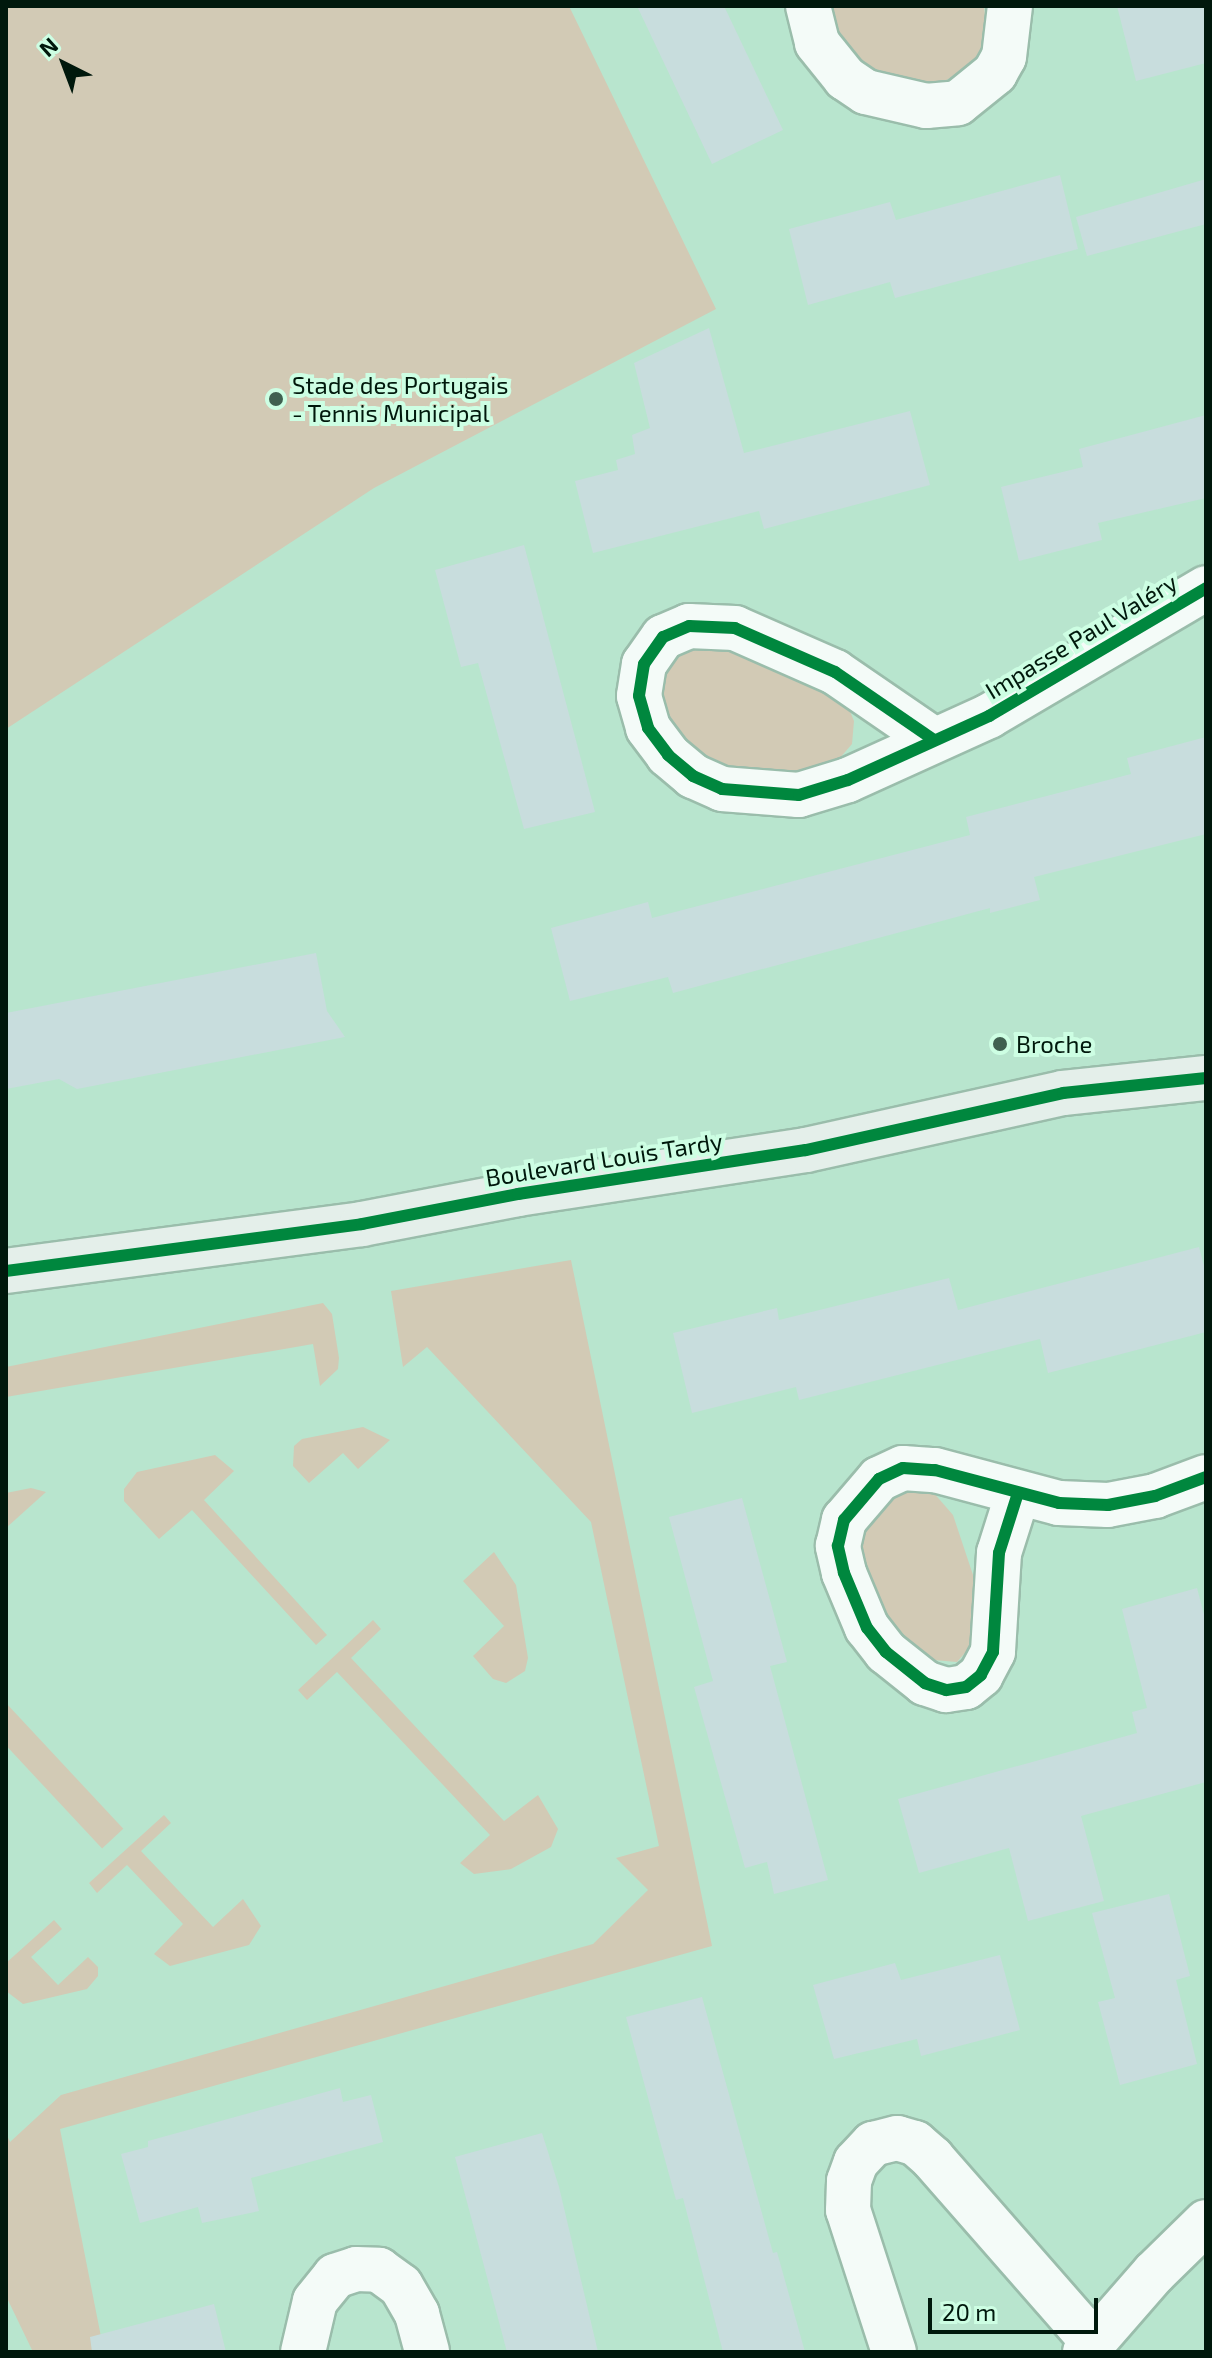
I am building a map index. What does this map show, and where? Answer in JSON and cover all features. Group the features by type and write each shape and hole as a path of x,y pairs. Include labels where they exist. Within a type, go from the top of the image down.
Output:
{"street":[{"path":"808,6 817,43 845,78 866,92 926,106 958,103 995,73 1004,57 1010,6"},
{"name":"Impasse Paul Valéry","path":"934,740 835,672 735,628 689,626 663,637 644,664 639,696 648,728 693,776 722,789 799,795 848,780 934,740 1062,676 1156,612 1206,588"},
{"name":"Boulevard Louis Tardy","path":"6,1271 362,1224 518,1194 806,1150 1063,1093 1206,1078"},
{"path":"1018,1493 999,1553 993,1652 981,1675 966,1687 946,1690 925,1683 886,1652 867,1628 844,1573 838,1546 844,1520 861,1495 903,1468 935,1470 1059,1503 1108,1505 1155,1496 1206,1477"},
{"path":"894,2352 848,2210 849,2181 856,2162 873,2144 897,2138 915,2143 932,2158 1089,2347 1206,2222"},
{"path":"303,2352 315,2301 335,2276 356,2269 379,2270 401,2286 417,2314 427,2352"}],"shaded area":[{"name":"Stade des Portugais - Tennis Municipal","path":"6,6 569,6 716,309 374,488 6,729"},
{"path":"832,6 984,6 988,41 978,62 936,86 878,78 839,43"},
{"path":"700,643 752,648 847,704 854,721 852,744 839,759 809,773 767,779 725,773 700,759 665,722 660,696 666,671 679,655"},
{"path":"571,1260 712,1946 60,2129 104,2352 33,2352 6,2296 6,2133 10,2142 61,2095 593,1944 648,1890 616,1858 659,1846 591,1522 427,1347 403,1367 391,1291"},
{"path":"323,1303 332,1314 339,1358 338,1369 320,1386 313,1344 6,1397 6,1367"},
{"path":"363,1427 390,1440 358,1469 343,1453 309,1483 293,1466 294,1446 302,1439"},
{"path":"215,1455 234,1471 204,1500 327,1635 316,1645 192,1510 159,1539 124,1501 124,1489 137,1472"},
{"path":"926,1484 953,1515 973,1575 979,1637 957,1662 921,1659 900,1644 866,1586 858,1528 888,1491"},
{"path":"31,1488 46,1492 6,1528 6,1493"},
{"path":"494,1552 516,1585 528,1658 525,1671 506,1683 493,1679 473,1656 504,1626 463,1581"},
{"path":"373,1620 381,1629 351,1658 504,1821 538,1795 558,1829 551,1847 511,1869 474,1874 460,1863 490,1835 337,1672 307,1700 298,1690"},
{"path":"6,1703 123,1829 102,1849 6,1746"},
{"path":"164,1815 171,1823 141,1851 213,1927 243,1899 261,1926 249,1945 170,1966 154,1954 183,1924 127,1865 97,1893 89,1883"},
{"path":"54,1920 62,1929 31,1957 58,1985 88,1957 98,1967 98,1976 87,1989 23,2004 6,1991 6,1963"}],"building":[{"path":"637,6 724,6 783,130 712,164"},
{"path":"1117,6 1206,6 1206,63 1136,81"},
{"path":"1060,175 1078,249 895,298 890,282 808,305 789,229 890,202 896,220"},
{"path":"1206,179 1206,224 1087,256 1076,217"},
{"path":"709,328 744,453 910,411 930,485 764,529 759,511 593,553 575,481 618,470 616,460 635,454 632,435 650,428 634,363"},
{"path":"1206,415 1206,498 1098,523 1102,540 1019,561 1001,487 1083,467 1079,449"},
{"path":"524,545 595,812 524,829 478,663 461,667 435,570"},
{"path":"1206,737 1206,834 1034,877 1040,900 990,913 990,908 673,993 668,977 570,1001 551,928 648,902 652,918 970,835 966,817 1131,774 1127,758"},
{"path":"316,953 327,1011 345,1037 77,1089 59,1079 6,1089 6,1013"},
{"path":"1199,1247 1206,1273 1206,1332 1048,1373 1040,1339 799,1400 796,1387 692,1413 673,1333 777,1308 779,1320 949,1278 958,1310"},
{"path":"742,1498 787,1662 770,1666 828,1880 774,1894 767,1862 745,1868 694,1687 713,1681 669,1517"},
{"path":"1197,1588 1206,1622 1206,1782 1081,1816 1104,1901 1028,1921 1009,1848 919,1873 898,1799 1137,1733 1132,1712 1147,1708 1122,1609"},
{"path":"1169,1894 1190,1976 1176,1980 1197,2064 1120,2085 1098,2002 1115,1998 1092,1913"},
{"path":"1000,1955 1020,2030 921,2056 917,2039 834,2059 813,1985 895,1963 901,1980"},
{"path":"702,1997 773,2253 777,2252 805,2352 723,2352 683,2198 676,2200 626,2017"},
{"path":"340,2088 343,2102 371,2095 383,2142 251,2178 259,2211 202,2223 198,2207 140,2223 121,2154 148,2147 148,2141"},
{"path":"542,2133 559,2187 598,2352 507,2352 455,2157"},
{"path":"214,2304 226,2352 92,2352 90,2337"}],"cycle path":[{"path":"934,740 835,672 735,628 689,626 663,637 644,664 639,696 648,728 668,755 693,776 722,789 799,795 848,780 989,716 1206,588"},
{"path":"6,1271 362,1224 518,1194 806,1150 1063,1093 1206,1078"},
{"path":"1018,1493 999,1553 993,1652 981,1675 966,1687 946,1690 925,1683 886,1652 867,1628 844,1573 838,1546 844,1520 879,1479 903,1468 935,1470 1059,1503 1108,1505 1155,1496 1206,1477"}],"place":[{"name":"Stade des Portugais - Tennis Municipal","path":"276,399"},
{"name":"Broche","path":"1000,1044"}]}
